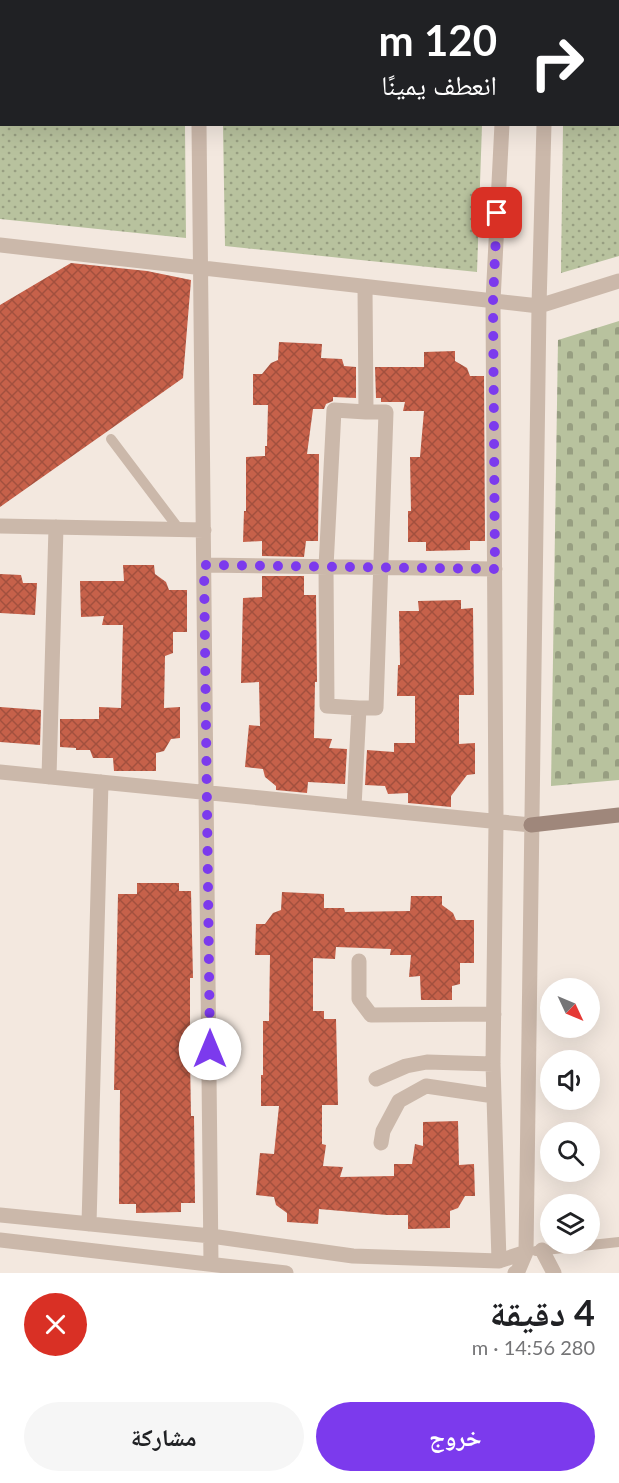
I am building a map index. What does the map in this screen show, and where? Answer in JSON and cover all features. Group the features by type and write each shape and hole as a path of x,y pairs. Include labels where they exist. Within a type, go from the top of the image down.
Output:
{"street":[{"path":"200,126 212,1264"},
{"path":"499,1261 493,1064 496,822 493,301 502,126"},
{"path":"515,1273 526,1252 539,306 544,126"},
{"path":"0,245 539,306 619,281"},
{"path":"365,287 366,412"},
{"path":"334,410 386,412 376,708 327,706 326,567 334,410"},
{"path":"0,526 204,530"},
{"path":"49,777 56,527"},
{"path":"204,565 495,569"},
{"path":"354,807 359,708"},
{"path":"0,772 531,825 619,816"},
{"path":"89,1224 101,782"},
{"path":"360,961 359,999 371,1015 494,1014"},
{"path":"376,1079 406,1066 427,1062 493,1064"},
{"path":"381,1143 383,1131 399,1101 426,1086 494,1096"},
{"path":"0,1215 211,1236 353,1256 499,1261 526,1252"},
{"path":"0,1240 286,1273"},
{"path":"544,1254 554,1273"}],"lane":[{"path":"111,439 179,529"},
{"path":"600,1244 619,1242"},
{"path":"526,1252 540,1250"}],"green space":[{"path":"0,126 185,126 186,238 0,219"},
{"path":"223,126 482,126 477,272 225,246"},
{"path":"563,126 619,126 619,256 561,273"},
{"path":"619,321 619,780 551,786 558,340"}],"building":[{"path":"71,263 147,271 191,280 183,378 0,507 0,305"},
{"path":"279,342 322,344 321,358 342,359 344,366 356,367 356,398 333,397 333,401 326,404 324,409 313,409 307,454 319,454 318,541 306,541 304,557 262,556 262,541 243,542 244,511 246,511 246,457 265,456 265,446 267,446 268,405 253,405 253,374 262,374 271,363 278,360"},
{"path":"455,351 455,361 467,368 470,376 484,376 485,541 470,541 470,550 426,551 426,542 408,542 408,511 411,511 410,457 420,457 424,411 403,411 405,402 381,402 381,398 376,398 375,367 424,367 424,352"},
{"path":"123,565 154,565 155,574 166,582 169,590 187,590 187,632 173,632 173,653 165,656 164,708 180,707 180,738 171,739 164,751 156,753 156,771 114,771 113,758 93,758 90,750 60,747 60,719 99,719 99,707 121,708 123,625 102,625 104,616 81,617 80,581 124,581"},
{"path":"0,574 21,575 23,583 37,583 35,615 0,613"},
{"path":"262,576 304,576 304,595 316,595 317,682 315,682 314,738 332,739 329,748 347,749 345,784 308,782 307,793 276,790 276,786 265,777 263,769 245,767 249,725 260,726 259,682 241,683 243,598 262,597"},
{"path":"461,600 461,609 473,608 474,695 459,695 459,744 475,743 475,774 467,775 451,796 451,807 408,803 408,793 388,794 385,786 365,785 367,750 394,752 394,743 415,743 415,696 397,696 398,665 400,665 399,611 419,611 418,601"},
{"path":"0,707 41,710 40,745 0,742"},
{"path":"137,883 179,883 179,891 191,891 193,978 190,978 190,1058 191,1116 194,1116 195,1203 181,1203 181,1212 136,1213 136,1204 119,1204 120,1090 114,1090 118,894 137,894"},
{"path":"282,892 324,894 324,908 344,908 345,912 410,911 411,896 442,896 442,905 453,913 456,920 474,920 474,963 460,963 460,984 452,986 452,1000 421,1000 420,976 409,977 411,955 390,955 391,949 336,947 335,959 313,958 313,1011 324,1011 324,1019 336,1019 338,1105 322,1105 322,1144 326,1145 323,1166 343,1167 340,1177 394,1176 394,1164 412,1164 415,1144 423,1146 423,1122 458,1121 459,1165 474,1164 475,1196 465,1196 458,1208 450,1211 450,1228 408,1229 408,1215 319,1209 318,1224 287,1222 287,1213 276,1205 274,1197 256,1195 260,1153 274,1154 279,1106 261,1106 263,1021 269,1021 270,955 255,955 256,924 265,924 273,913 281,910"}],"route":[{"path":"210,1049 204,565 495,569 493,301 497,213"}]}
